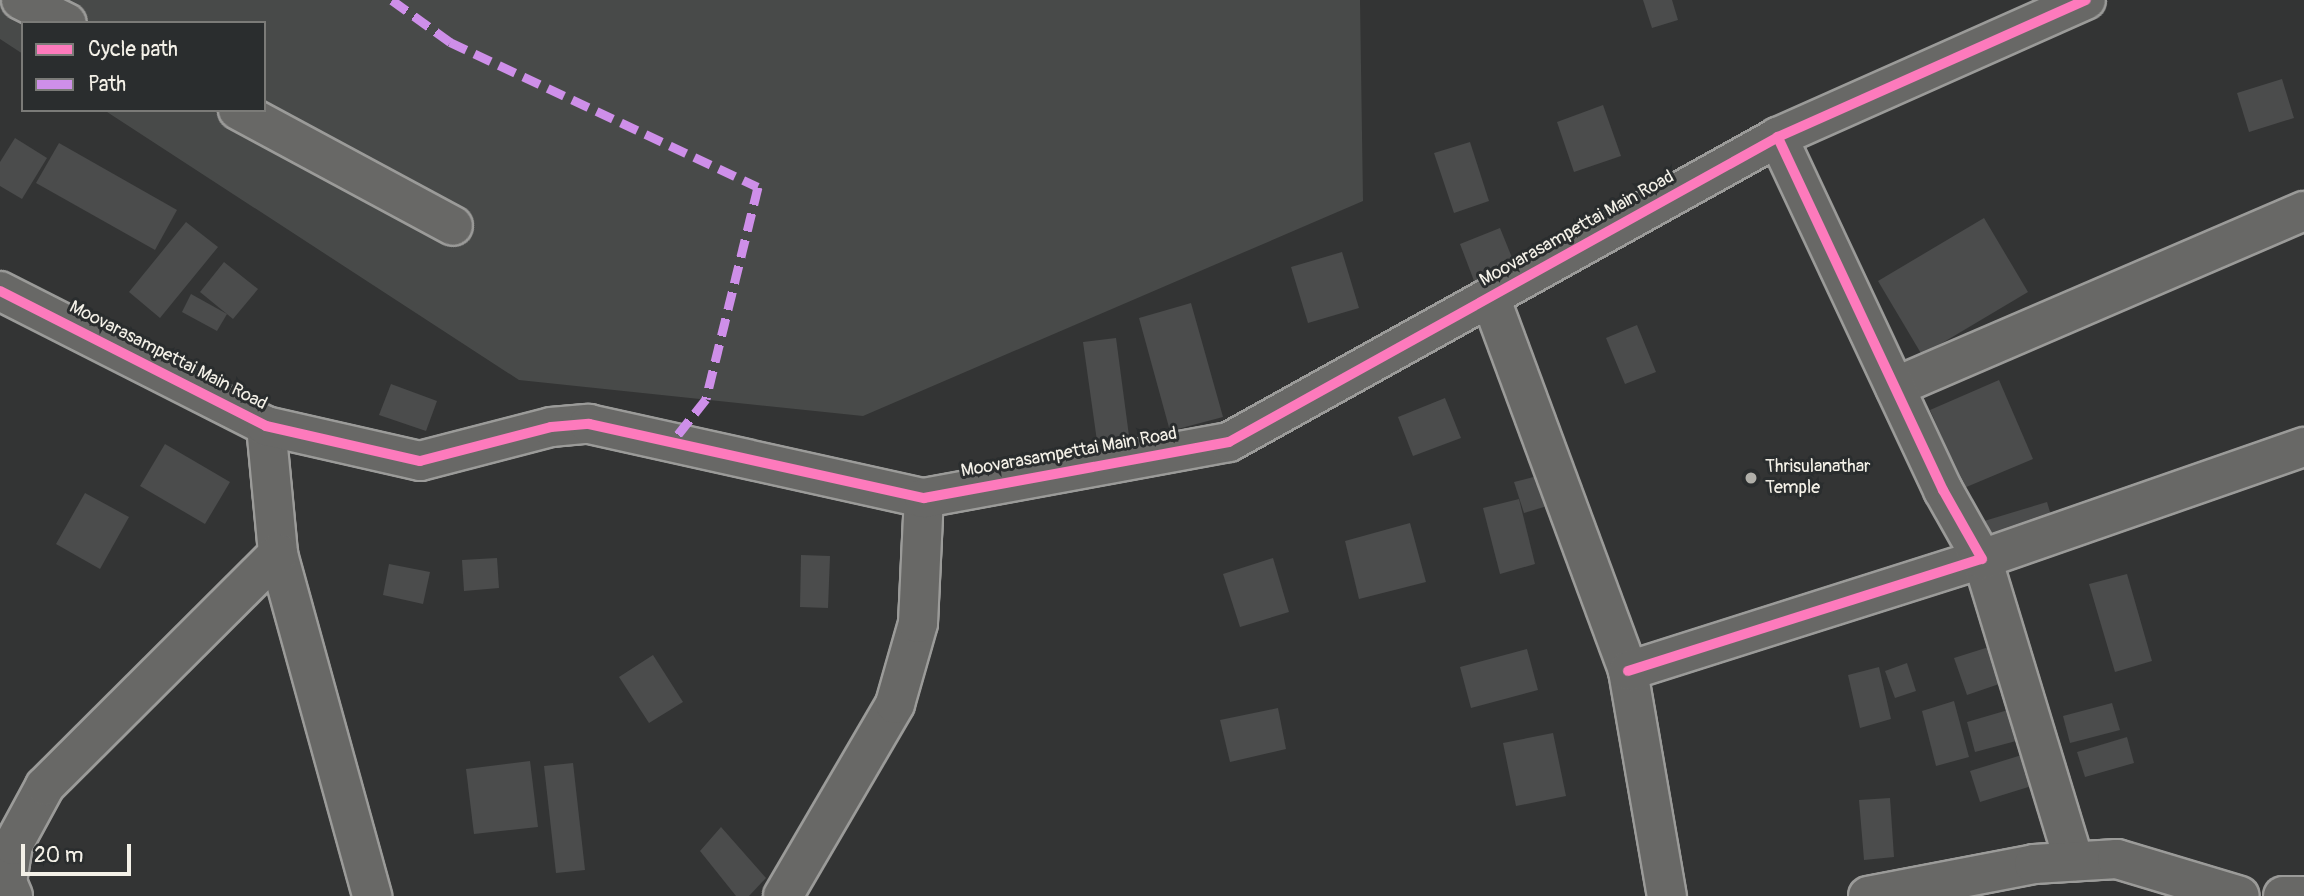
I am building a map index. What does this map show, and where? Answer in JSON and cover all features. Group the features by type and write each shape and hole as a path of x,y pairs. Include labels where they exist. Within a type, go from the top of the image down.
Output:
{"street":[{"path":"22,0 63,21"},
{"name":"Moovarasampettai Main Road","path":"0,291 266,426 420,461 551,426 589,424 924,498 1229,442 1778,137 2086,0"},
{"path":"242,112 453,226"},
{"path":"1778,137 1895,387 1982,559 2074,861"},
{"path":"1895,387 2304,211"},
{"path":"1490,297 1628,671 1667,896"},
{"path":"266,426 278,554 373,896"},
{"path":"1628,671 1982,559 2304,447"},
{"path":"783,896 895,704 918,623 924,498"},
{"path":"13,896 7,882 7,843 45,786 278,554"},
{"path":"1868,896 2074,861 2117,859 2240,896"},
{"path":"2283,896 2304,895"}],"shaded area":[{"path":"0,0 1360,0 1363,201 863,416 519,380 107,112 266,112 266,21 21,21 21,53 0,39"}],"building":[{"path":"1643,0 1672,0 1678,20 1652,28"},
{"path":"2282,79 2294,118 2249,132 2237,93"},
{"path":"1603,105 1621,156 1574,172 1557,122"},
{"path":"15,138 47,158 22,199 0,186 0,162"},
{"path":"1470,142 1489,201 1454,213 1434,153"},
{"path":"59,143 177,210 155,250 36,183"},
{"path":"1984,218 2028,292 1922,355 1878,281"},
{"path":"186,222 218,247 160,318 129,292"},
{"path":"1500,228 1517,270 1476,286 1460,244"},
{"path":"1342,252 1359,308 1308,323 1291,267"},
{"path":"224,262 258,289 233,319 200,292"},
{"path":"191,294 227,314 217,331 182,312"},
{"path":"1191,303 1223,417 1170,431 1139,318"},
{"path":"1637,325 1656,372 1625,384 1606,338"},
{"path":"1116,338 1129,436 1097,441 1083,342"},
{"path":"1999,380 2033,459 1964,488 1930,410"},
{"path":"391,384 437,401 426,431 379,415"},
{"path":"1445,398 1461,438 1413,456 1398,417"},
{"path":"165,444 230,482 205,524 140,486"},
{"path":"1545,474 1554,504 1524,513 1514,482"},
{"path":"85,493 129,517 100,569 56,544"},
{"path":"1519,499 1535,564 1500,574 1483,508"},
{"path":"2047,502 2053,522 1977,546 1971,525"},
{"path":"1410,523 1426,582 1359,599 1345,541"},
{"path":"801,555 830,556 828,608 800,607"},
{"path":"497,558 499,588 464,591 462,560"},
{"path":"1273,558 1289,612 1240,627 1223,574"},
{"path":"389,564 430,572 423,604 383,595"},
{"path":"2127,574 2152,661 2115,672 2089,584"},
{"path":"1992,646 2005,682 1967,695 1954,658"},
{"path":"1527,649 1538,690 1471,708 1460,667"},
{"path":"653,655 683,702 649,723 619,677"},
{"path":"1907,663 1916,691 1895,698 1885,671"},
{"path":"1879,667 1891,719 1860,728 1848,675"},
{"path":"1954,701 1969,757 1936,766 1922,711"},
{"path":"2112,703 2120,730 2070,743 2063,716"},
{"path":"1278,708 1286,749 1230,762 1220,720"},
{"path":"2008,710 2016,741 1975,752 1967,722"},
{"path":"1553,733 1566,796 1516,806 1503,743"},
{"path":"2127,737 2134,763 2085,777 2077,752"},
{"path":"2025,754 2035,785 1980,802 1970,771"},
{"path":"530,761 538,827 474,834 466,769"},
{"path":"573,763 585,870 556,873 544,766"},
{"path":"1890,798 1894,857 1864,860 1859,800"},
{"path":"721,827 766,878 749,896 736,896 700,851"}],"marked path":[{"path":"392,0 450,42 758,187 706,399 672,442"}],"cycle path":[{"path":"0,291 266,426 420,461 551,427 589,424 924,498 1229,442 1778,137 2086,0"},
{"path":"1628,671 1982,559 1943,490 1778,137"}],"place":[{"name":"Thrisulanathar Temple","path":"1751,478"}]}
